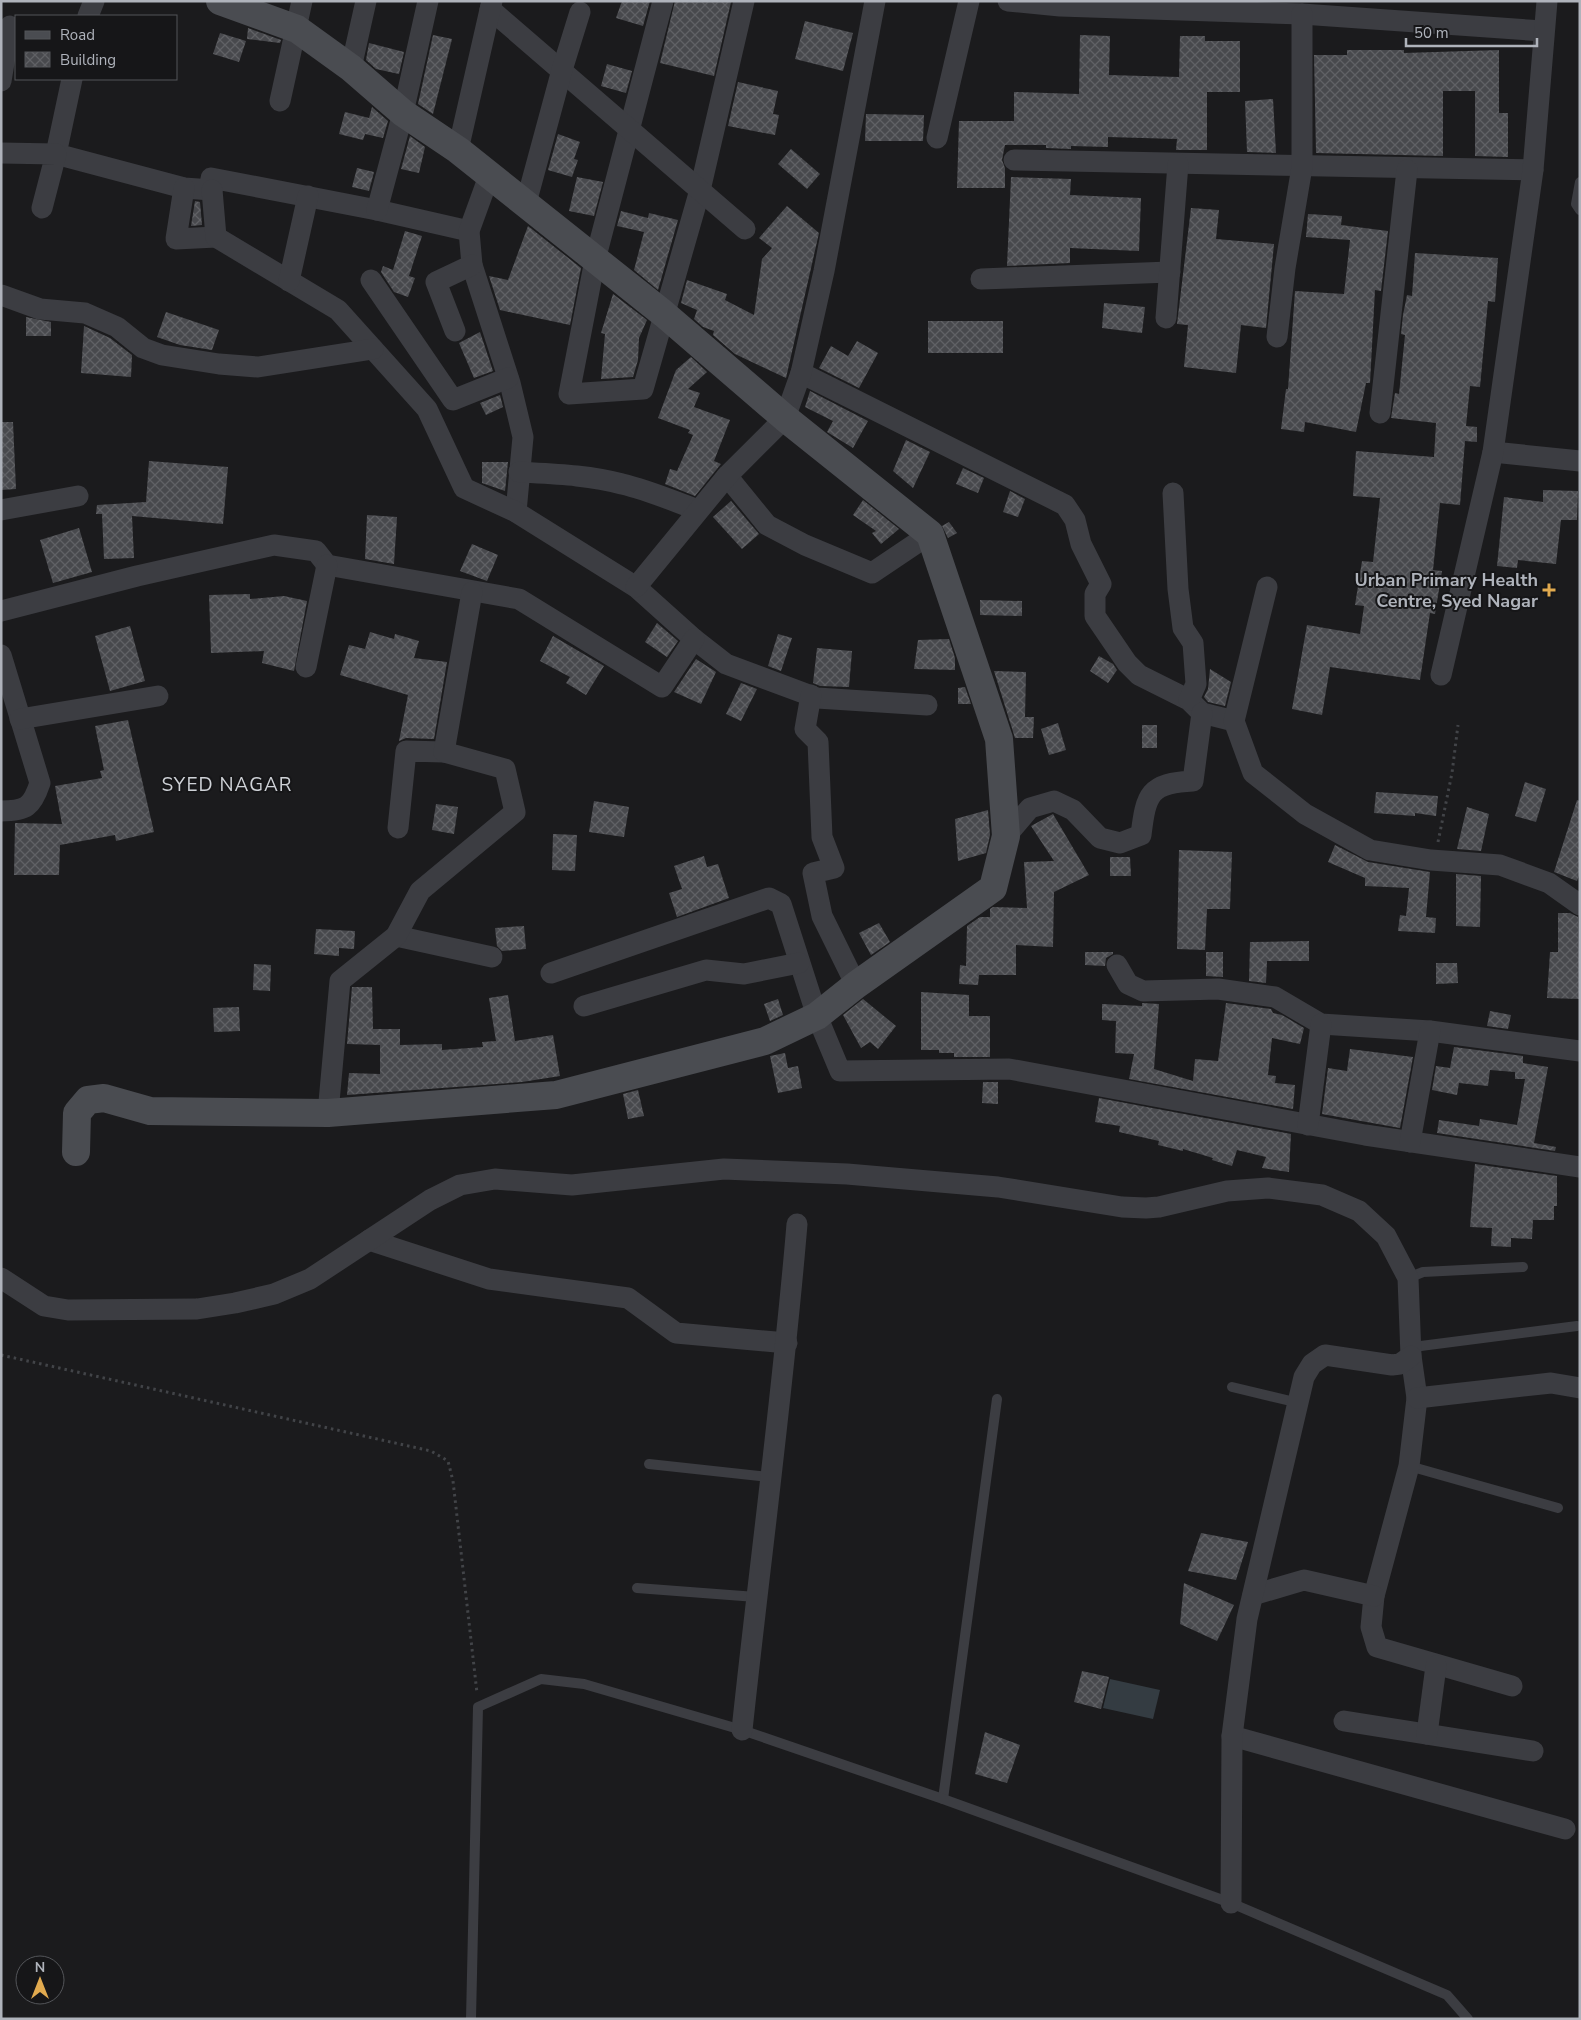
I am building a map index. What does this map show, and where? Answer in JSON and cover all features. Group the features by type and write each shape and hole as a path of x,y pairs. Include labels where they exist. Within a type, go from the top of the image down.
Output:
{"street":[{"path":"88,15 94,1"},
{"path":"280,101 302,1"},
{"path":"351,68 366,1"},
{"path":"377,210 403,113 428,1"},
{"path":"663,1 631,130 595,260 569,394 643,389 700,190 744,1"},
{"path":"636,587 727,476 784,418 801,373 824,271 875,1"},
{"path":"937,138 969,1"},
{"path":"1008,1 1302,14 1543,31"},
{"path":"1441,675 1494,452 1533,170 1543,31 1547,1"},
{"path":"76,1152 77,1113 88,1100 104,1098 150,1111 328,1113 556,1095 765,1041 817,1016 856,985 993,888 1006,836 999,739 930,534 784,418 664,314 458,150 403,113 351,68 297,29 227,3"},
{"path":"458,150 491,5 562,70 745,228"},
{"path":"526,203 562,70 580,12"},
{"path":"1277,338 1285,268 1302,167 1302,14"},
{"path":"1,82 9,26"},
{"path":"42,208 72,80"},
{"path":"1,153 56,154 184,188 212,190"},
{"path":"1014,160 1407,170 1533,170"},
{"path":"1166,318 1178,164"},
{"path":"1380,413 1407,170"},
{"path":"489,176 469,232 472,265 508,378 522,437 516,512"},
{"path":"216,237 211,178 377,210 469,232"},
{"path":"184,188 176,239 216,237 338,310 427,409 464,488 516,512 636,587 694,639 726,664 811,696 927,705"},
{"path":"290,281 308,196"},
{"path":"455,331 436,282 472,265"},
{"path":"981,278 1170,272"},
{"path":"371,280 453,400 508,378"},
{"path":"1,295 40,309 85,313 118,327 143,348 162,355 219,364 258,367 373,349"},
{"path":"801,373 1065,505 1075,520 1081,544 1101,584 1095,594 1095,616 1127,663 1139,675 1195,706 1234,721"},
{"path":"1494,452 1580,461"},
{"path":"519,472 576,476 620,483 646,490 698,510"},
{"path":"727,476 767,525 805,545 872,573 930,534"},
{"path":"1006,836 1030,808 1054,801 1073,810 1100,838 1120,843 1141,835 1145,804 1158,787 1177,782 1194,781 1196,684 1193,643 1183,628 1178,589 1173,493"},
{"path":"1,510 78,496"},
{"path":"1,611 137,576 274,545 316,552 327,564 472,592 519,599 662,687 694,639"},
{"path":"306,667 327,564"},
{"path":"1267,587 1234,721 1253,773 1305,814 1370,850 1435,860 1500,865 1550,883 1580,905"},
{"path":"444,752 472,592"},
{"path":"1,655 40,783 34,801 19,811 1,811"},
{"path":"20,719 158,696"},
{"path":"811,696 805,729 818,742 822,837 834,868 813,873 822,916 856,985"},
{"path":"328,1113 340,982 396,936 420,891 515,812 505,769 444,752 406,751 398,828"},
{"path":"551,973 769,898 781,904 817,1016 840,1072 1009,1069 1308,1125 1580,1167"},
{"path":"396,936 492,957"},
{"path":"584,1006 706,970 744,974 799,963"},
{"path":"1117,965 1128,984 1143,991 1218,989 1276,996 1322,1024 1430,1031 1580,1052"},
{"path":"1308,1125 1322,1024"},
{"path":"1410,1142 1430,1031"},
{"path":"1,1278 44,1306 68,1310 197,1309 274,1294 310,1279 400,1218 460,1185 495,1180 572,1185 724,1169 847,1174 998,1187 1122,1207 1146,1208 1159,1207 1227,1191 1268,1188 1322,1195 1359,1211 1386,1236 1408,1278 1417,1398 1409,1466 1374,1596 1371,1627 1377,1647 1436,1666 1512,1686"},
{"path":"742,1730 769,1477 787,1343 796,1224"},
{"path":"369,1240 489,1279 628,1298 676,1333 787,1343"},
{"path":"1231,1903 1232,1736 1247,1619 1304,1377 1312,1364 1325,1355 1392,1365 1400,1364 1412,1351"},
{"path":"1417,1398 1551,1383 1580,1388"},
{"path":"1253,1595 1304,1580 1374,1596"},
{"path":"1427,1734 1436,1666"},
{"path":"1344,1721 1533,1752"},
{"path":"1232,1736 1565,1829"}],"lane":[{"path":"1580,182 1576,204 1580,210"},
{"path":"1408,1278 1423,1272 1523,1267"},
{"path":"1412,1351 1577,1326"},
{"path":"1232,1387 1299,1403"},
{"path":"943,1798 997,1399"},
{"path":"649,1464 769,1477"},
{"path":"1409,1466 1558,1508"},
{"path":"637,1588 756,1597"},
{"path":"470,2019 478,1707 541,1680 584,1684 742,1730 943,1798 1231,1903 1447,1995 1468,2019"}],"path":[{"path":"1435,860 1452,773 1458,725"},
{"path":"1,1355 430,1451 448,1461 453,1481 478,1707"}],"shaded area":[{"path":"1110,1679 1160,1690 1153,1719 1103,1708"}],"building":[{"path":"622,1 650,1 643,26 616,18"},
{"path":"675,1 731,2 714,76 660,63"},
{"path":"805,21 853,33 843,71 795,59"},
{"path":"248,28 281,40 280,43 247,39"},
{"path":"220,33 246,41 239,62 213,54"},
{"path":"433,35 452,39 433,114 418,104"},
{"path":"1080,35 1110,36 1109,75 1179,77 1180,36 1205,36 1205,41 1240,41 1240,92 1207,92 1207,150 1176,150 1177,139 1108,137 1108,147 1071,146 1071,149 1046,148 1046,145 1005,145 1002,160 1005,168 1005,188 957,188 959,121 1014,121 1014,92 1079,94"},
{"path":"369,43 404,52 399,74 376,69 366,60"},
{"path":"1347,50 1404,50 1404,53 1499,50 1499,113 1508,113 1508,157 1475,156 1475,91 1443,91 1443,156 1316,153 1314,55 1347,55"},
{"path":"607,64 632,71 626,93 601,86"},
{"path":"738,82 778,91 773,114 779,115 775,135 728,126"},
{"path":"1273,99 1276,153 1247,152 1245,101"},
{"path":"372,107 388,121 383,138 365,134 363,140 339,134 345,112 369,118"},
{"path":"866,114 924,115 923,141 865,141"},
{"path":"558,134 580,142 574,159 578,160 572,177 548,170"},
{"path":"410,136 425,147 419,173 401,169"},
{"path":"791,149 820,174 807,189 778,164"},
{"path":"357,168 374,172 369,191 352,187"},
{"path":"577,177 603,182 594,216 569,211"},
{"path":"1011,177 1071,179 1070,195 1141,198 1139,251 1070,248 1070,263 1007,266"},
{"path":"195,201 200,202 202,225 191,226"},
{"path":"787,206 819,233 786,378 735,354 713,335 714,331 703,327 694,319 697,310 681,303 687,280 727,294 725,300 754,315 762,259 772,248 759,238"},
{"path":"1191,208 1219,210 1216,239 1274,244 1266,328 1241,325 1236,373 1184,367 1188,325 1177,324"},
{"path":"621,211 648,218 649,213 678,220 658,290 634,270 644,232 617,226"},
{"path":"1308,214 1342,216 1341,225 1388,231 1381,291 1375,290 1370,383 1366,383 1356,432 1305,422 1304,432 1281,429 1286,389 1288,389 1295,291 1344,294 1350,240 1306,237"},
{"path":"528,226 581,268 570,325 500,310 489,276 508,280"},
{"path":"405,231 422,236 409,276 415,278 408,297 394,292 381,272 383,266 393,270"},
{"path":"1415,253 1498,258 1495,302 1488,301 1480,387 1470,386 1466,426 1477,427 1477,442 1465,441 1460,505 1440,503 1433,570 1442,571 1435,614 1430,613 1420,680 1330,667 1322,715 1292,709 1307,625 1360,634 1364,606 1355,605 1362,561 1373,562 1380,498 1353,496 1356,451 1434,457 1436,423 1391,418 1395,393 1399,394 1405,335 1401,334 1403,315 1407,295 1412,296"},
{"path":"613,294 647,320 639,338 638,360 633,377 601,379 605,334 601,333"},
{"path":"1104,303 1145,307 1142,333 1102,328"},
{"path":"166,312 219,330 212,350 180,345 157,337"},
{"path":"26,317 51,322 51,336 26,336"},
{"path":"928,321 1003,321 1003,353 928,353"},
{"path":"84,326 110,338 132,355 131,377 81,373"},
{"path":"480,332 493,371 474,378 459,343"},
{"path":"857,341 878,353 859,388 819,368 831,346 848,356"},
{"path":"691,357 707,372 688,389 700,393 694,407 730,420 714,461 721,464 695,496 665,484 670,469 677,471 693,435 688,433 690,430 658,418 676,370"},
{"path":"810,391 868,421 853,448 827,432 833,421 805,407"},
{"path":"500,395 503,407 486,415 480,403"},
{"path":"1,422 13,422 16,489 1,490"},
{"path":"906,440 930,452 913,488 893,471"},
{"path":"149,461 228,467 223,524 132,516 134,558 104,559 102,514 96,514 97,505 146,502"},
{"path":"482,462 508,462 505,491 482,483"},
{"path":"963,468 984,478 978,493 956,484"},
{"path":"1543,490 1578,491 1577,520 1561,520 1556,564 1518,560 1517,568 1497,566 1504,497 1543,502"},
{"path":"1010,491 1025,499 1018,517 1003,512"},
{"path":"863,500 899,529 881,544 872,533 876,531 853,515"},
{"path":"731,501 759,534 742,549 713,517"},
{"path":"367,515 397,517 394,564 365,559"},
{"path":"949,522 957,533 948,538 942,526"},
{"path":"79,528 92,572 53,583 40,540"},
{"path":"472,544 498,555 487,581 460,571"},
{"path":"250,594 250,599 284,596 307,601 294,671 262,663 264,651 211,653 209,595"},
{"path":"980,600 1022,601 1022,616 980,615"},
{"path":"657,623 678,641 667,657 645,642"},
{"path":"130,626 145,681 110,691 95,636"},
{"path":"370,632 394,639 395,634 419,641 414,658 447,662 434,739 406,738 399,741 408,695 340,675 349,645 365,649"},
{"path":"778,634 792,638 781,671 768,666"},
{"path":"553,636 604,666 586,695 566,683 570,677 540,661"},
{"path":"949,639 955,658 955,670 914,669 918,640"},
{"path":"817,648 852,651 849,687 820,686 813,683"},
{"path":"1099,656 1113,664 1117,670 1108,683 1090,671"},
{"path":"696,659 716,672 701,704 674,692"},
{"path":"1210,669 1231,682 1225,706 1208,702 1204,697 1208,689"},
{"path":"994,671 1026,672 1025,717 1034,717 1033,738 1015,738"},
{"path":"741,683 757,689 741,721 726,714"},
{"path":"965,687 971,704 958,704 958,688"},
{"path":"128,720 154,832 116,841 115,835 60,845 59,875 14,875 15,823 62,824 55,786 102,778 100,771 104,770 95,726"},
{"path":"1058,723 1066,750 1049,755 1041,729"},
{"path":"1142,725 1157,725 1157,748 1142,748"},
{"path":"1525,782 1546,789 1536,822 1515,816"},
{"path":"1376,792 1438,796 1436,816 1415,813 1415,816 1374,813"},
{"path":"1577,800 1580,801 1580,873 1577,881 1554,872"},
{"path":"594,801 629,807 624,837 589,832"},
{"path":"436,804 458,807 454,834 432,830"},
{"path":"1467,807 1489,814 1481,851 1457,849"},
{"path":"988,810 990,835 986,853 958,861 955,819"},
{"path":"1053,814 1089,875 1054,892 1053,947 1016,945 1016,975 979,975 978,985 959,984 960,965 966,966 967,926 980,917 990,917 990,909 993,907 1027,908 1024,862 1054,861 1031,826"},
{"path":"553,834 577,835 575,871 552,870"},
{"path":"1335,845 1368,862 1430,872 1426,917 1436,918 1435,933 1398,931 1400,915 1406,916 1409,888 1365,886 1365,878 1328,862"},
{"path":"1179,850 1232,852 1230,909 1207,909 1205,950 1177,949"},
{"path":"704,856 707,867 718,864 729,898 677,917 669,893 682,889 674,866"},
{"path":"1110,857 1130,857 1131,876 1110,876"},
{"path":"1456,874 1481,876 1480,927 1456,926"},
{"path":"1558,913 1570,913 1578,917 1580,999 1547,998 1550,952 1558,952"},
{"path":"879,923 890,942 871,955 859,933"},
{"path":"524,926 526,949 502,951 497,946 495,928"},
{"path":"316,929 355,931 354,949 339,948 339,956 314,954"},
{"path":"1309,941 1309,961 1267,961 1266,983 1249,981 1250,942"},
{"path":"1085,952 1113,952 1113,954 1106,958 1105,966 1085,965"},
{"path":"1206,952 1223,952 1223,977 1206,976"},
{"path":"1436,963 1457,963 1458,983 1436,984"},
{"path":"254,964 271,965 270,991 253,990"},
{"path":"352,987 372,987 373,1029 400,1029 400,1045 442,1044 442,1050 483,1047 482,1042 496,1041 489,998 508,995 515,1041 553,1035 560,1076 522,1082 347,1095 349,1073 380,1074 380,1045 347,1044"},
{"path":"921,992 969,995 969,1016 990,1016 990,1057 954,1057 954,1053 939,1053 939,1050 921,1050"},
{"path":"778,999 783,1015 770,1021 764,1004"},
{"path":"863,999 896,1026 878,1049 870,1042 861,1048 843,1015"},
{"path":"1142,1003 1159,1004 1154,1069 1193,1081 1195,1059 1218,1061 1226,1003 1271,1009 1273,1013 1282,1015 1304,1028 1300,1044 1272,1038 1268,1075 1276,1076 1275,1083 1295,1085 1293,1109 1129,1079 1134,1054 1115,1053 1116,1021 1102,1020 1102,1004 1142,1006"},
{"path":"239,1007 240,1031 214,1032 213,1008"},
{"path":"1490,1011 1511,1015 1508,1029 1487,1026"},
{"path":"1454,1047 1523,1056 1523,1063 1548,1067 1534,1143 1556,1147 1555,1151 1437,1133 1439,1120 1479,1126 1480,1119 1517,1125 1525,1079 1515,1079 1515,1072 1490,1070 1488,1086 1459,1083 1457,1095 1432,1090 1436,1066 1450,1068"},
{"path":"1350,1049 1413,1057 1400,1128 1322,1114 1328,1068 1347,1071"},
{"path":"785,1053 788,1068 798,1066 802,1088 778,1093 770,1056"},
{"path":"983,1082 998,1082 998,1104 982,1103"},
{"path":"638,1090 644,1116 628,1119 623,1094"},
{"path":"1099,1098 1291,1134 1289,1172 1262,1168 1266,1157 1237,1150 1232,1166 1183,1149 1183,1151 1158,1145 1159,1141 1119,1132 1120,1126 1095,1122"},
{"path":"1475,1164 1557,1176 1557,1206 1554,1206 1554,1220 1533,1220 1532,1239 1511,1238 1511,1247 1491,1246 1492,1228 1470,1227"},
{"path":"1201,1533 1248,1542 1236,1580 1188,1571"},
{"path":"1184,1583 1234,1605 1217,1641 1180,1624"},
{"path":"1082,1671 1109,1677 1101,1709 1074,1702"},
{"path":"985,1732 1020,1745 1007,1783 975,1774"}],"place":[{"name":"Urban Primary Health Centre, Syed Nagar","path":"1549,590"}],"district":[{"name":"SYED NAGAR","path":"227,784"}]}
